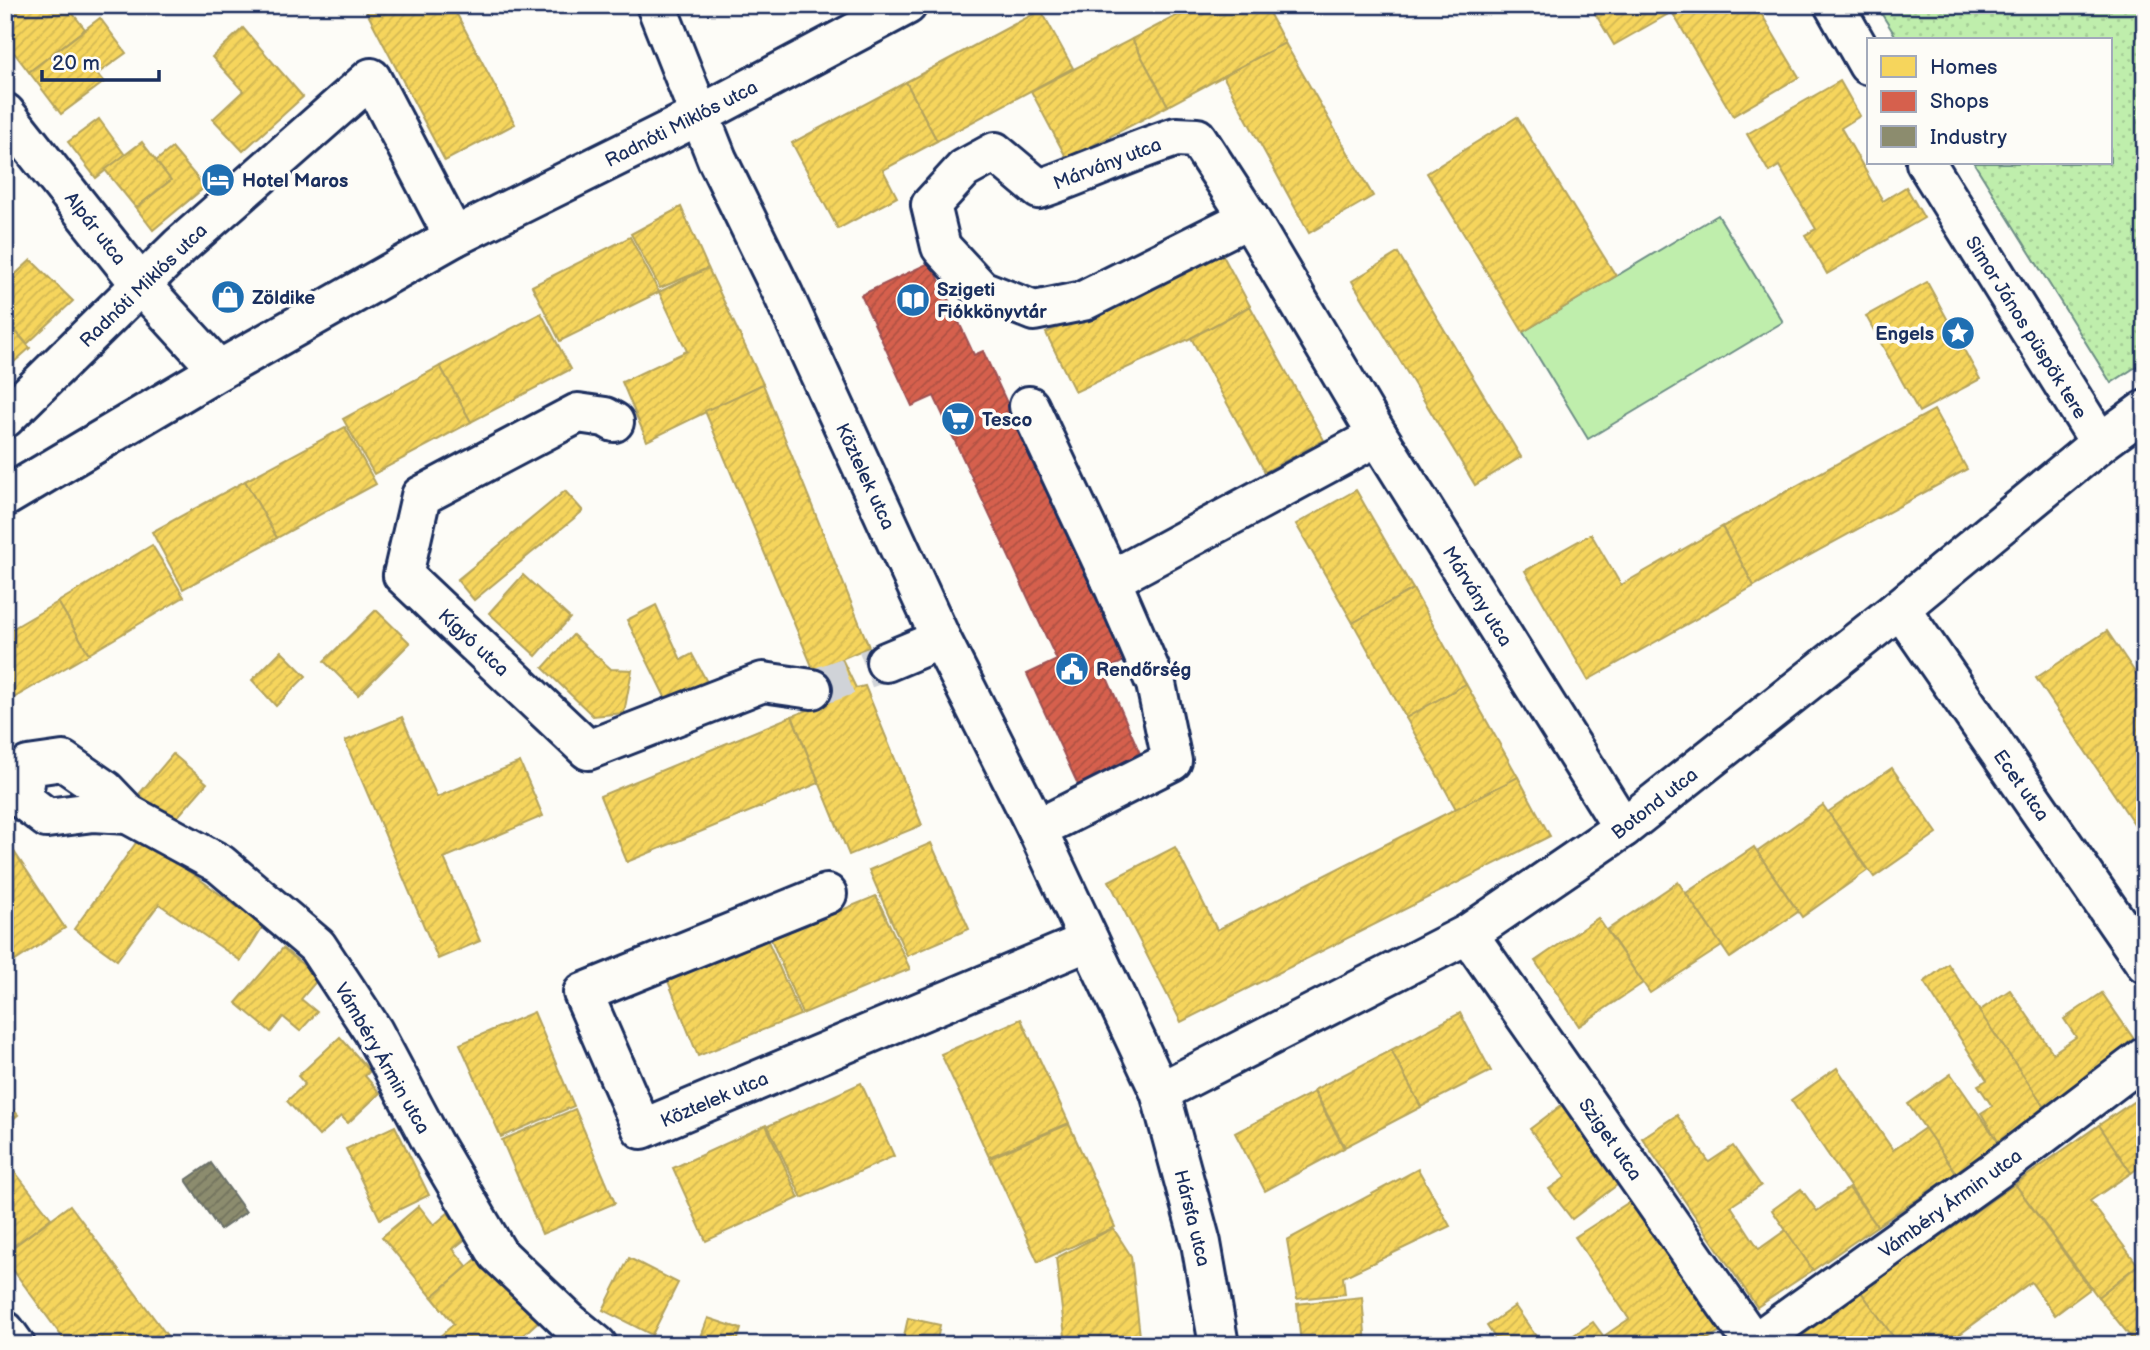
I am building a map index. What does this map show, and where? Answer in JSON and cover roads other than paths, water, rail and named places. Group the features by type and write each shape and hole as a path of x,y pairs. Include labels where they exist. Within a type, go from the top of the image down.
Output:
{"street":[{"name":"Köztelek utca","path":"656,5 698,116 941,639 1037,829 1160,1092"},
{"name":"Radnóti Miklós utca","path":"5,497 219,370 454,237 698,116 907,5"},
{"path":"1834,5 1867,63"},
{"name":"Radnóti Miklós utca","path":"5,418 180,246 371,78 454,237"},
{"name":"Alpár utca","path":"5,113 142,286 219,370"},
{"name":"Márvány utca","path":"1249,218 1083,301 1034,311 981,290 941,247 931,205 964,169 995,152 1039,189 1176,137 1197,138 1249,218 1378,436 1623,828"},
{"name":"Simor János püspök tere","path":"1927,164 2100,443"},
{"path":"1029,406 1111,580 1156,684 1172,761 1037,829"},
{"path":"2100,443 2145,410"},
{"name":"Kígyó utca","path":"614,422 605,417 578,413 421,496 403,575 588,750 763,682 812,689"},
{"path":"1111,580 1378,436"},
{"name":"Botond utca","path":"1160,1092 1468,934 1623,828 1900,608 2100,443"},
{"name":"Ecet utca","path":"1900,608 2145,963"},
{"path":"886,662 941,639"},
{"name":"Vámbéry Ármin utca","path":"128,814 220,864 317,946 373,1031 433,1144 498,1254 597,1345"},
{"name":"Köztelek utca","path":"828,894 583,993 642,1129 1089,942"},
{"name":"Sziget utca","path":"1468,934 1753,1344"},
{"name":"Vámbéry Ármin utca","path":"1753,1344 1996,1170 2145,1058"},
{"name":"Hársfa utca","path":"1160,1092 1201,1243 1219,1345"},
{"path":"5,1331 15,1345"}],"tunnel":[{"path":"812,689 886,662"}],"place":[{"name":"Hotel Maros","path":"218,180"},
{"name":"Zöldike","path":"228,297"},
{"name":"Szigeti Fiókkönyvtár","path":"913,300"},
{"name":"Engels","path":"1958,333"},
{"name":"Tesco","path":"958,419"},
{"name":"Rendőrség","path":"1072,669"}]}
